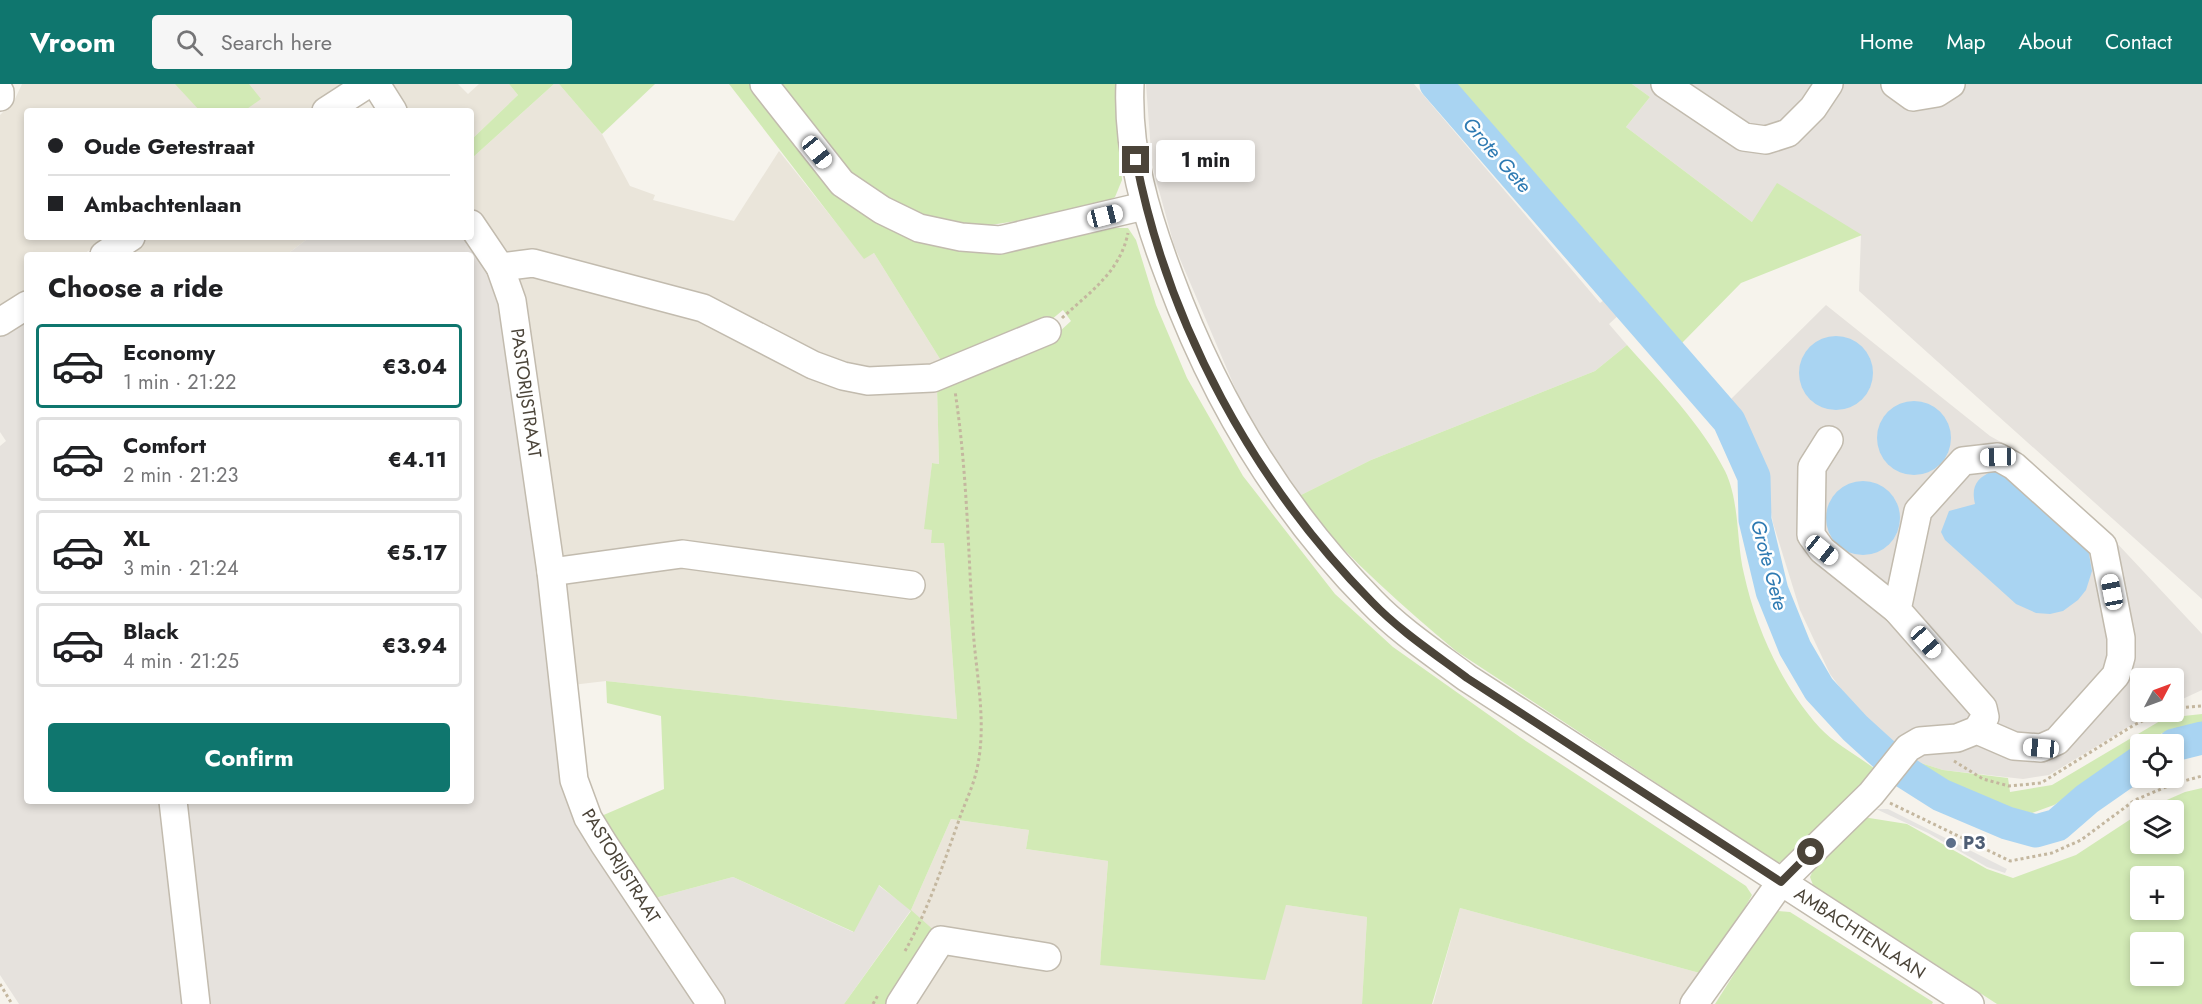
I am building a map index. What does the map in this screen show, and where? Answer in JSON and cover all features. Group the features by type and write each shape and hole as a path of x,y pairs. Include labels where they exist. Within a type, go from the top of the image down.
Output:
{"street":[{"path":"331,108 368,84"},
{"path":"376,84 391,108"},
{"path":"764,84 842,183 882,210 919,228 961,237 1000,240 1147,215"},
{"name":"AMBACHTENLAAN","path":"1130,84 1131,138 1147,215 1185,318 1209,373 1245,440 1279,493 1326,552 1373,603 1419,643 1467,678 1970,1004"},
{"path":"1665,84 1744,138 1766,140 1788,133 1813,108 1829,84"},
{"path":"1895,84 1913,97 1937,93 1951,84"},
{"name":"PASTORIJSTRAAT","path":"474,229 500,267 512,301 551,572 574,780 588,818 711,1004"},
{"path":"108,252 126,240"},
{"path":"500,267 533,263 703,308 813,365 843,376 868,381 933,378 1047,331"},
{"path":"0,322 24,306"},
{"path":"1694,1004 1781,882 1878,785 1916,742 1957,738 1977,730 1985,717 1983,708 1898,610 1822,550 1811,535 1812,467 1828,440"},
{"path":"1898,610 1918,511 1964,461 1998,457 2014,466 2103,546 2121,638 2121,657 2116,675 2057,741 2041,748 2014,746 1977,730"},
{"path":"551,572 682,554 911,585"},
{"path":"173,804 195,1004"},
{"path":"900,1004 941,940 1047,957"}],"path":[{"path":"1047,331 1113,271 1125,251 1130,229 1147,215"},
{"path":"923,918 976,773 981,739 981,710 968,553 967,484 955,391 945,373"},
{"path":"2184,707 2202,706"},
{"path":"1878,785 2010,861 2052,853 2081,840 2135,800 2173,784 2202,776"},
{"path":"0,984 12,1004"}],"shaded area":[{"path":"22,84 353,84 315,108 24,108 24,240 105,240 87,252 24,252 24,291 0,306 0,115 14,101"},
{"path":"384,84 458,84 468,94 479,84 509,84 518,95 474,137 474,108 401,108"},
{"path":"554,84 559,84 602,134 630,186 655,195 653,200 734,221 779,151 864,258 874,253 945,367 851,371 516,253 504,252 495,246 474,214 474,156"},
{"path":"1146,84 1414,84 1600,303 1608,297 1622,312 1609,324 1627,345 1595,371 1371,460 1297,497 1253,430 1174,245 1152,165"},
{"path":"1632,84 2202,84 2202,599 1859,291 1861,235 1752,222 1626,127 1650,97"},
{"path":"140,240 306,240 290,252 122,252"},
{"path":"306,240 471,240 499,295 567,783 655,898 733,877 853,932 878,885 911,910 844,1004 19,1004 0,975 0,446 6,441 0,432 0,335 24,318 24,804 474,804 474,252 290,252"},
{"path":"516,272 668,305 796,365 937,387 939,464 932,463 925,529 932,529 944,543 957,719 606,681 572,685 566,582 672,567 917,596 918,579 560,559"},
{"path":"1826,305 1990,436 2019,452 2113,539 2202,634 2202,690 2184,698 2184,668 2130,668 2130,722 2137,722 2049,775 2023,779 1943,770 1908,759 1864,720 1830,674 1800,610 1773,523 1759,449 1731,399"},
{"name":"P3","path":"1876,809 1888,809 2007,869 2005,873 1987,867 1928,833"},
{"path":"951,819 1029,830 1026,849 1108,861 1100,965 1286,905 1367,917 1362,1004 890,1004 911,910"},
{"path":"1460,908 1707,975 1689,1004 1433,1004"}],"green space":[{"path":"175,84 249,84 261,99 248,108 197,108"},
{"path":"509,84 554,84 474,156 474,137 518,95"},
{"path":"559,84 655,84 602,134"},
{"path":"729,84 751,84 803,150 896,227 1128,228 1136,240 1156,305 1187,378 1243,476 1335,594 1393,647 1520,737 1746,886 1752,895 1707,975 1460,908 1432,1004 1362,1004 1367,917 1286,905 1265,980 1100,965 1108,861 1026,849 1029,830 951,819 911,910 937,933 890,1004 844,1004 911,911 879,885 854,932 733,877 655,898 599,817 664,789 661,716 607,703 606,681 957,719 944,543 931,543 932,530 924,529 932,463 939,464 937,387 1058,333 1071,321 1063,310 1045,325 945,367 874,253 864,259"},
{"path":"778,84 1115,84 1122,180 1115,197 1098,208 984,226 927,217 886,199 844,169"},
{"path":"1455,84 1632,84 1650,97 1626,127 1752,222 1777,183 1862,235 1741,283 1682,343"},
{"path":"1627,345 1693,421 1725,471 1733,496 1749,595 1763,636 1782,675 1806,712 1820,728 1875,769 1798,852 1778,863 1456,651 1353,559 1297,497 1371,460 1595,371"},
{"path":"2202,714 2202,725 2171,729 2161,734 2138,734 2158,722 2184,722 2184,716"},
{"path":"2130,739 2130,752 2085,786 2054,805 2032,813 1970,799 1908,759 1943,770 2008,778 2010,792 2052,785"},
{"path":"2202,788 2202,1004 1997,1004 1813,885 1810,877 1817,862 1863,817 1907,824 1987,869 2013,878 2076,855 2130,820 2130,854 2184,854 2184,800 2167,800"},
{"path":"1778,911 1790,912 1933,1002 1932,1004 1715,1004 1769,919"}],"water":[{"path":"1829,336 1843,336 1857,342 1867,352 1873,366 1873,380 1867,394 1857,404 1843,410 1829,410 1815,404 1805,394 1799,380 1799,366 1805,352 1815,342"},
{"path":"1907,401 1921,401 1935,407 1945,417 1951,431 1951,445 1945,459 1935,469 1921,475 1907,475 1893,469 1883,459 1877,445 1877,431 1883,417 1893,407"},
{"path":"1993,471 2003,472 2088,548 2092,571 2086,590 2078,600 2063,611 2050,614 2036,613 2016,604 1945,540 1941,532 1949,511 1975,504 1976,484 1982,477"},
{"path":"1856,481 1870,481 1884,487 1894,497 1900,511 1900,525 1894,539 1884,549 1870,555 1856,555 1842,549 1832,539 1826,525 1826,511 1832,497 1842,487"}],"waterway":[{"name":"Grote Gete","path":"1436,84 1729,421 1754,477 1755,520 1772,591 1795,648 1819,689 1855,728 1900,769 1941,795 2007,823 2036,831 2057,825 2087,799 2130,769"},
{"name":"Grote Gete","path":"2184,742 2202,738"}],"place":[{"name":"P3","path":"1951,843"}],"route":[{"path":"1136,160 1144,206 1150,225 1185,318 1209,373 1245,440 1279,493 1326,552 1373,603 1419,643 1467,678 1781,882 1811,852"}]}
